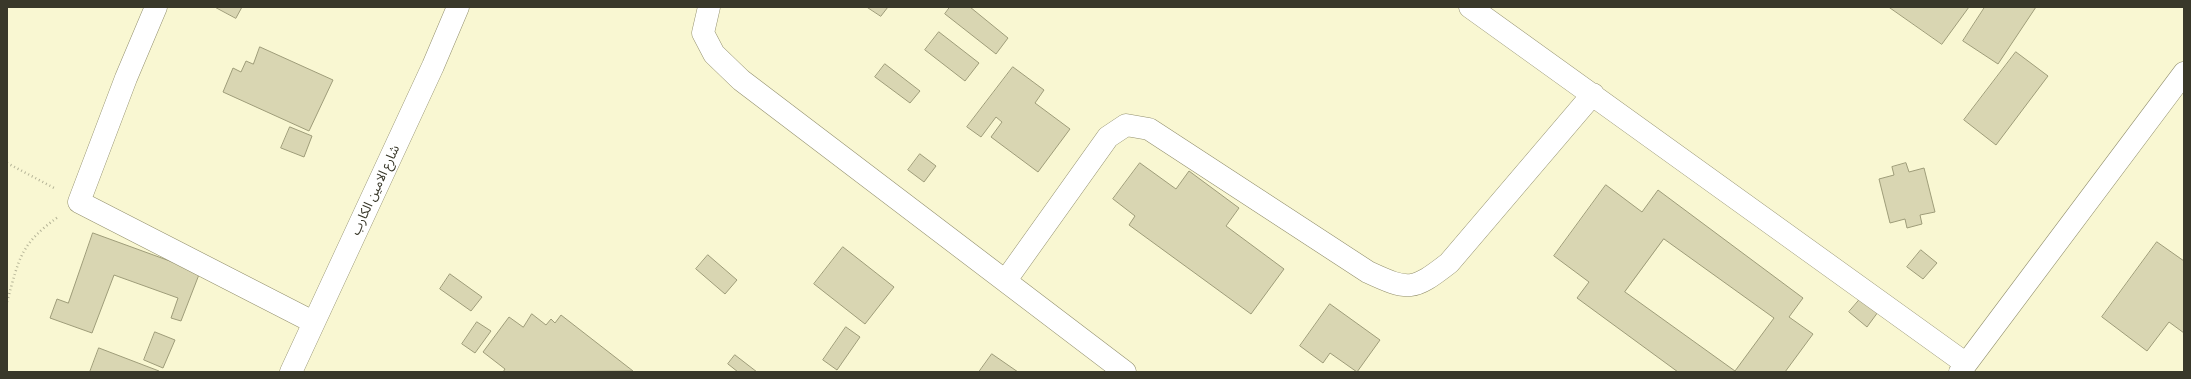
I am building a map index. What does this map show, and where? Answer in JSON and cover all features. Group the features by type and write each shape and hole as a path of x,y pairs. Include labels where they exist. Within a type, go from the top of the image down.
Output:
{"street":[{"path":"156,7 126,78 79,202 313,322"},
{"name":"شارع الامين الكارب","path":"291,372 433,66 458,7"},
{"path":"709,7 703,33 714,54 741,80 1006,280 1125,372"},
{"path":"1470,7 1593,94 1963,368 2184,73"},
{"path":"1006,280 1108,137 1126,125 1149,129 1368,272 1398,286 1416,285 1432,276 1449,263 1593,94"}],"path":[{"path":"7,163 79,202 42,228 29,243 19,258 7,302"}],"building":[{"path":"215,7 242,7 236,18"},
{"path":"867,7 888,7 881,16"},
{"path":"950,7 970,7 1008,38 996,54 945,14"},
{"path":"1889,7 1969,7 1942,44"},
{"path":"1985,7 2036,7 1998,64 1963,41"},
{"path":"939,32 979,63 965,81 925,50"},
{"path":"260,47 333,80 309,131 223,92 233,68 241,72 246,61 253,64"},
{"path":"2016,52 2048,76 1996,145 1964,120"},
{"path":"885,64 920,91 910,103 875,77"},
{"path":"1013,67 1044,90 1035,103 1070,129 1038,172 991,137 1002,122 996,117 981,137 967,127"},
{"path":"290,127 312,136 304,157 281,148"},
{"path":"920,154 936,166 924,182 908,170"},
{"path":"1140,163 1176,189 1189,171 1239,208 1226,226 1284,269 1251,314 1129,225 1135,216 1113,199"},
{"path":"1906,163 1909,172 1924,168 1935,212 1920,215 1922,224 1907,228 1905,219 1890,223 1879,179 1894,175 1892,167"},
{"path":"1606,185 1642,212 1658,190 1803,298 1789,317 1813,334 1785,372 1678,372 1577,298 1589,282 1554,256","holes":["1664,239 1774,318 1735,371 1625,292"]},
{"path":"93,233 200,272 181,321 171,318 178,298 114,275 92,333 50,318 57,299 68,303"},
{"path":"2157,242 2184,261 2184,333 2169,322 2147,351 2102,317"},
{"path":"843,247 894,287 865,324 814,284"},
{"path":"1921,250 1937,263 1923,279 1907,267"},
{"path":"708,255 737,280 725,294 696,269"},
{"path":"450,274 482,297 471,311 440,289"},
{"path":"1861,298 1878,312 1867,327 1849,312"},
{"path":"1330,304 1380,340 1357,372 1330,353 1323,363 1300,346"},
{"path":"532,314 546,325 551,319 555,323 561,315 633,371 503,372 505,369 483,352 509,317 523,327"},
{"path":"477,322 491,331 475,353 462,344"},
{"path":"846,327 860,337 837,370 823,360"},
{"path":"155,332 175,340 163,368 144,360"},
{"path":"99,348 159,371 159,372 90,372"},
{"path":"992,354 1018,372 979,372"},
{"path":"735,355 757,372 738,372 728,364"}]}
